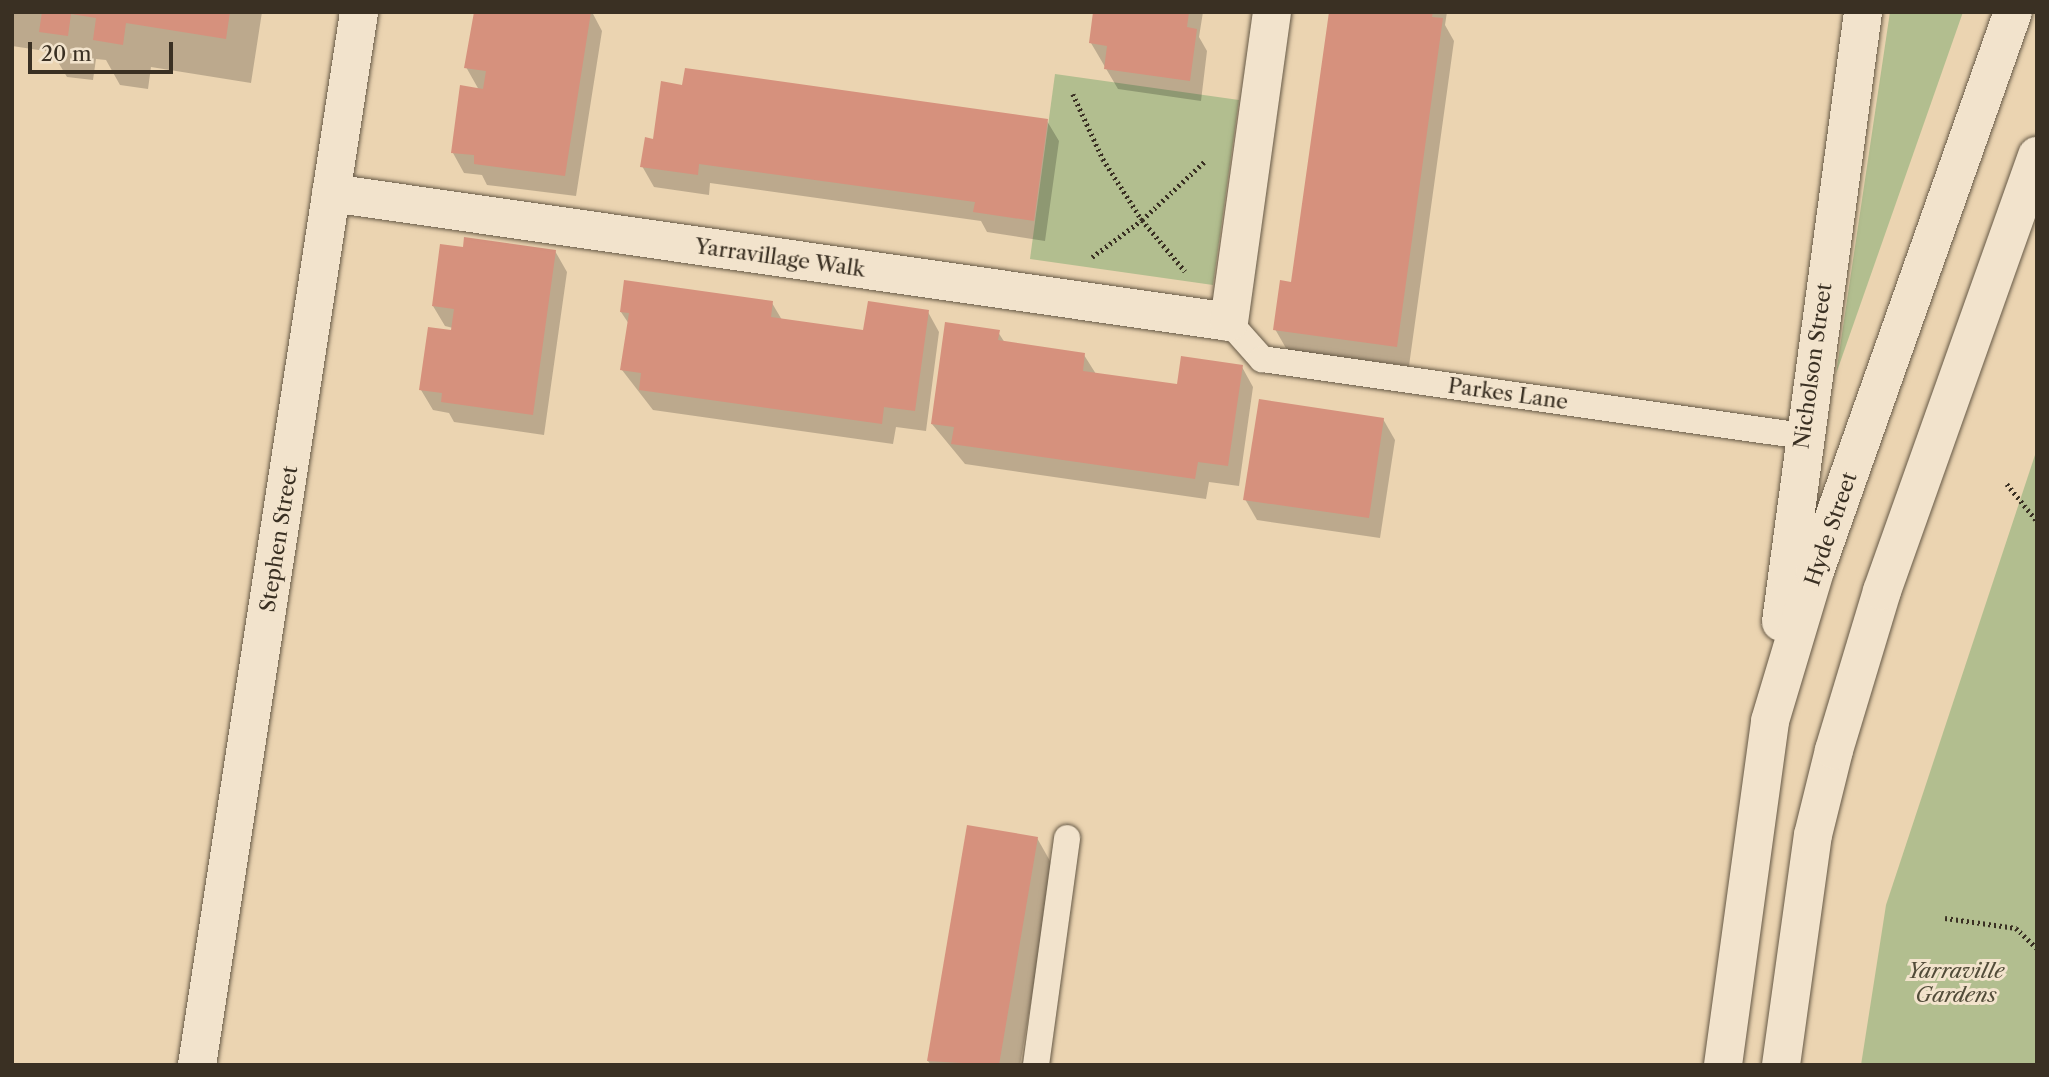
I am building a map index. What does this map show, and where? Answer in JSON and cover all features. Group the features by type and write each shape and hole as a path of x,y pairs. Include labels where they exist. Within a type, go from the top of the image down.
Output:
{"street":[{"name":"Stephen Street","path":"197,1065 359,12"},
{"path":"1229,322 1272,12"},
{"name":"Nicholson Street","path":"1770,722 1803,436 1863,12"},
{"name":"Hyde Street","path":"1723,1065 1770,722 1815,571 2013,12"},
{"path":"1781,1065 1813,835 1848,702 1900,539 2037,156"},
{"name":"Yarravillage Walk","path":"331,193 1229,322"}],"lane":[{"name":"Parkes Lane","path":"1229,322 1262,359 1803,436"},
{"path":"1036,1065 1067,838"}],"path":[{"path":"1073,94 1103,159 1142,220 1229,322"},
{"path":"1042,296 1142,220 1208,158"},
{"path":"2007,484 2037,521"},
{"path":"1945,918 2016,928 2037,948"}],"green space":[{"path":"1890,12 1963,12 1836,374"},
{"path":"1055,74 1239,100 1213,285 1030,259"},
{"name":"Yarraville Gardens","path":"2037,449 2037,1065 1861,1065 1886,905"}],"building":[{"path":"42,12 230,12 226,39 126,23 123,45 93,40 96,18 71,14 68,36 39,32"},
{"path":"474,12 591,12 565,176 474,164 474,155 451,153 460,85 483,89 486,71 464,68"},
{"path":"1093,12 1189,12 1187,27 1197,29 1190,81 1104,69 1107,46 1089,43"},
{"path":"1329,12 1433,12 1432,17 1443,18 1397,347 1273,330 1280,280 1291,282"},
{"path":"685,68 1048,119 1034,221 973,212 975,202 699,164 698,175 640,167 645,137 653,139 661,81 682,85"},
{"path":"464,237 556,250 533,415 441,402 442,393 419,390 428,327 451,330 454,309 432,306 440,244 463,247"},
{"path":"624,280 773,301 771,317 863,330 868,301 929,310 915,411 884,407 882,424 639,390 641,373 620,370 629,313 620,312"},
{"path":"945,322 1000,330 998,340 1085,353 1083,371 1177,384 1181,356 1243,365 1228,466 1198,462 1195,479 951,444 954,427 931,424"},
{"path":"1259,399 1384,418 1369,518 1243,500"},
{"path":"967,825 1038,837 999,1065 927,1061"}]}
